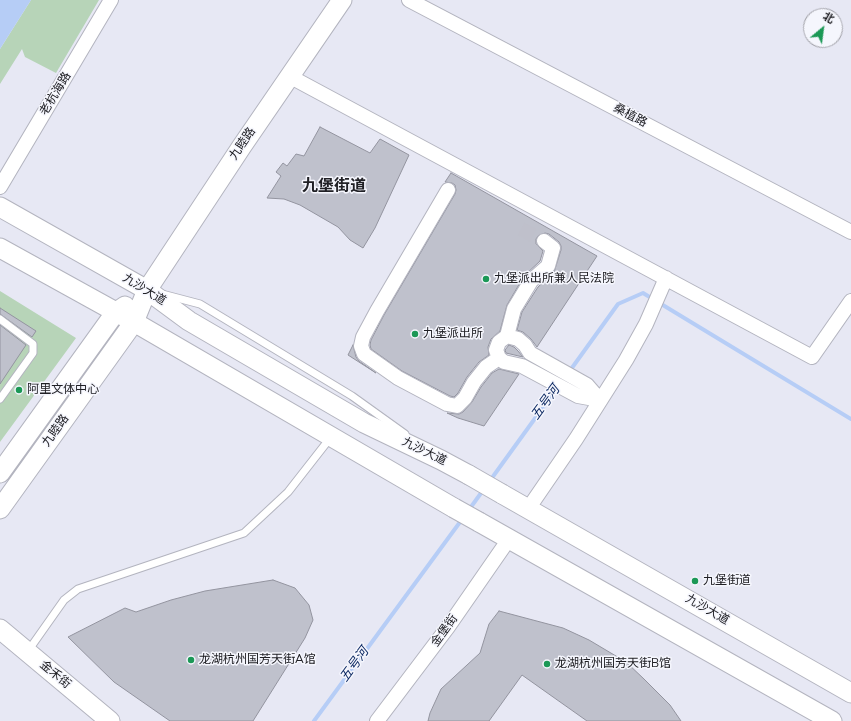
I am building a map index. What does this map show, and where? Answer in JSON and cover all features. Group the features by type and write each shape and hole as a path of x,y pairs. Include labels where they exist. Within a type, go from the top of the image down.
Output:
{"main road":[{"name":"九睦路","path":"0,510 134,322 147,290 238,152 342,0"},
{"name":"九沙大道","path":"0,207 147,290 190,321 364,423 469,475 851,693"},
{"path":"0,248 115,313 134,322 478,522 828,719"},
{"name":"九睦路","path":"0,473 115,313 147,290"},
{"name":"金禾街","path":"0,629 110,721"}],"street":[{"name":"老杭海路","path":"0,187 111,0"},
{"name":"桑植路","path":"409,0 851,232"},
{"path":"290,76 812,357 851,301"},
{"path":"448,190 377,311 363,337 361,346 364,354 398,378 447,404 457,406 466,398 474,382 486,367 499,358"},
{"path":"544,242 553,248 548,266 532,281 514,309 507,336 499,342 496,350 499,358 504,362 555,375"},
{"path":"528,509 626,360 646,324 666,278"},
{"path":"507,336 518,339 530,353 555,375 571,384 578,396 600,400"},
{"name":"金堡街","path":"377,721 448,627 509,539"}],"lane":[{"path":"0,319 33,344 32,353 0,399"},
{"path":"28,652 64,600 78,589 244,533 288,492 331,436"}],"green space":[{"path":"31,0 99,0 56,73 25,57 22,49 0,84 0,49"},
{"name":"阿里文体中心","path":"0,291 76,338 0,442"}],"water":[{"path":"0,0 31,0 0,49"}],"building":[{"path":"320,127 370,153 380,139 409,155 375,228 363,248 350,240 338,227 300,205 284,199 267,198 281,176 276,172 283,163 287,166 296,154 304,156"},
{"name":"九堡派出所兼人民法院","path":"451,173 597,256 537,347 523,332 517,330 522,312 538,287 554,272 561,250 559,242 549,234 545,233 538,236 536,239 536,244 543,251 540,261 524,276 507,305 500,331 491,339 488,347 489,355 479,362 454,397 402,371 371,349 370,345 371,340 384,315 455,194 455,185 445,182"},
{"path":"0,308 36,331 32,337 0,314"},
{"path":"0,325 26,345 0,384"},
{"path":"353,345 356,357 359,361 376,373 348,355"},
{"path":"509,345 514,347 523,357 506,353 505,350"},
{"path":"499,369 519,374 484,426 447,413 459,414 463,412 472,402 492,373"},
{"name":"龙湖杭州国芳天街A馆","path":"273,580 295,588 309,605 313,620 305,638 253,721 170,721 114,682 68,637 125,608 136,612 171,600 205,591"},
{"name":"龙湖杭州国芳天街B馆","path":"499,611 563,628 589,640 626,662 670,705 681,721 587,721 522,675 489,721 428,721 441,689 480,653 489,624"}],"waterway":[{"name":"五号河","path":"569,372 618,304 643,293 851,419"},
{"name":"五号河","path":"489,482 557,388"},
{"name":"五号河","path":"468,511 484,489"},
{"name":"五号河","path":"314,721 463,518"}],"tunnel":[{"path":"521,229 544,241"}],"place":[{"name":"九堡派出所兼人民法院","path":"486,279"},
{"name":"九堡派出所","path":"415,334"},
{"name":"阿里文体中心","path":"19,390"},
{"name":"九堡街道","path":"695,581"},
{"name":"龙湖杭州国芳天街A馆","path":"191,660"},
{"name":"龙湖杭州国芳天街B馆","path":"547,664"}],"district":[{"name":"九堡街道","path":"334,187"}]}
